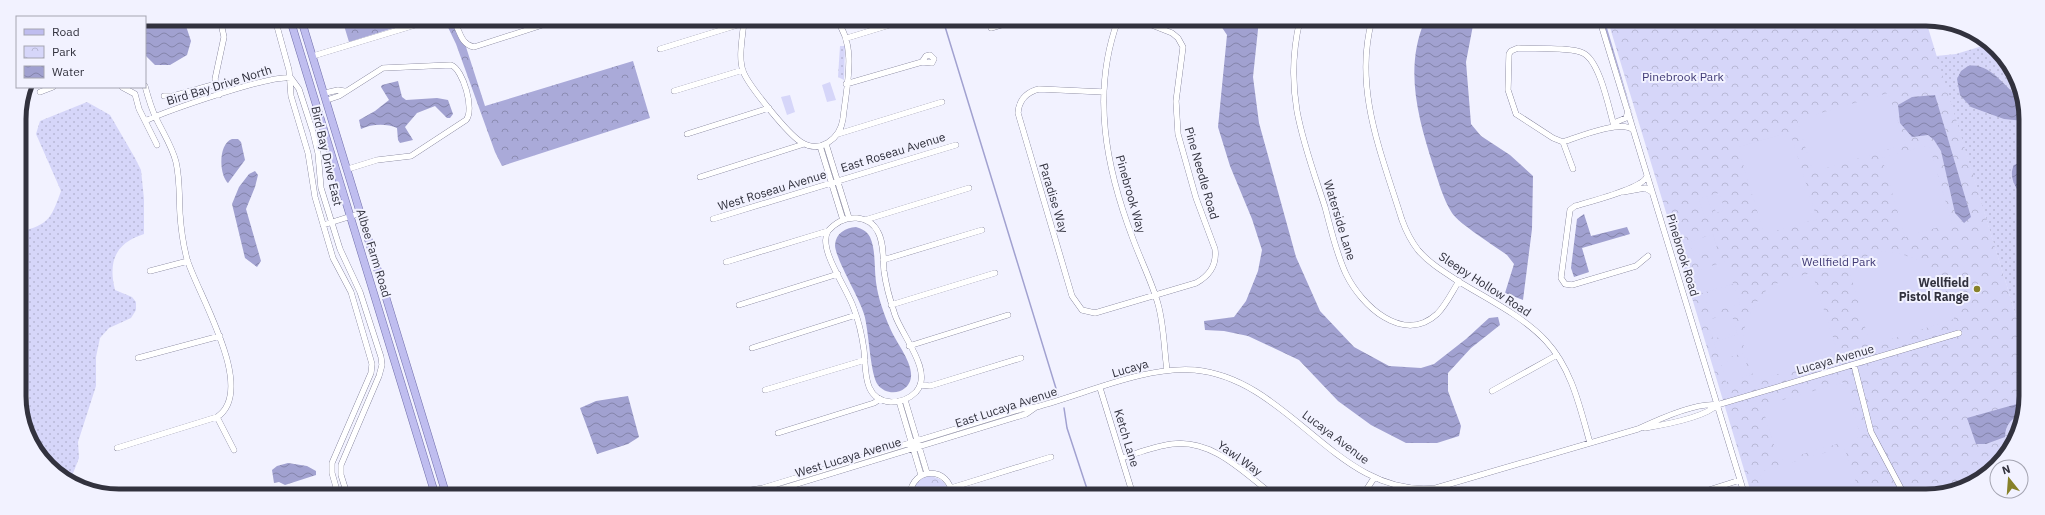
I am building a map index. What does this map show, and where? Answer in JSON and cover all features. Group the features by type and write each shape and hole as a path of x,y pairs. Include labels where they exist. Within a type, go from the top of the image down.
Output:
{"main road":[{"name":"Albee Farm Road","path":"292,26 434,489"},
{"path":"299,26 312,66 320,79"},
{"name":"Albee Farm Road","path":"303,26 326,96 445,489"},
{"path":"416,430 426,427"}],"street":[{"path":"219,95 215,77 224,37 222,26"},
{"path":"277,26 291,78"},
{"path":"313,56 413,26"},
{"path":"456,26 463,42 474,47 542,26"},
{"path":"660,48 728,26"},
{"path":"744,26 742,70 769,108 792,134 804,144"},
{"path":"838,134 842,124 849,54 847,38 840,26"},
{"path":"847,38 886,26"},
{"name":"Pinebrook Way","path":"1116,26 1109,52 1104,92 1104,125 1110,164 1130,230 1155,295 1161,316 1167,370"},
{"name":"Pine Needle Road","path":"1154,26 1172,33 1182,48 1176,101 1178,134 1196,198 1216,254 1212,269 1201,280 1155,295"},
{"name":"Waterside Lane","path":"1299,26 1294,67 1297,110 1305,142 1341,260 1352,284 1366,302 1379,314 1391,321 1406,325 1421,323 1437,314 1459,281"},
{"name":"Sleepy Hollow Road","path":"1371,26 1365,63 1367,101 1402,220 1413,243 1422,255 1434,266 1530,327 1546,341 1558,355 1574,388 1590,443"},
{"name":"Pinebrook Road","path":"1602,26 1742,489"},
{"path":"1614,126 1596,68 1588,55 1574,50 1518,48 1512,50 1510,54 1508,87 1516,114 1553,138 1564,142 1614,126 1628,126 1634,131"},
{"path":"846,84 922,62"},
{"path":"326,96 339,96 344,91 383,68 451,65 456,68 461,75 470,108 469,115 466,120 414,155 404,158 377,160 348,169"},
{"path":"674,91 742,70"},
{"name":"Bird Bay Drive North","path":"145,121 155,116 219,95 271,80 291,78"},
{"name":"Bird Bay Drive East","path":"291,78 299,89 313,132 318,153 321,188 332,223 342,254 360,292 382,361 379,376 341,465 341,475 345,489"},
{"name":"Bird Bay Drive East","path":"291,78 291,96 308,153 313,190 333,258 349,287 372,364 371,373 332,463 332,473 337,489"},
{"path":"164,96 173,96 216,84"},
{"path":"40,92 49,88"},
{"path":"124,88 136,94 139,109 157,145"},
{"name":"Bird Bay Drive North","path":"146,88 155,116"},
{"name":"Paradise Way","path":"1104,92 1044,88 1034,90 1026,95 1020,103 1018,113 1019,121 1072,296 1076,304 1086,311 1095,313 1155,295"},
{"path":"700,177 804,144 820,146 826,144 838,134 942,102"},
{"path":"687,134 769,108"},
{"path":"1614,126 1616,122 1626,118 1628,110"},
{"path":"116,448 217,417 227,408 230,385 228,360 220,336 195,282 181,232 176,161 170,143 155,116"},
{"path":"1564,142 1573,169"},
{"path":"826,144 846,219"},
{"name":"East Roseau Avenue","path":"835,182 956,145"},
{"path":"820,146 835,182"},
{"path":"1647,176 1644,182 1620,192 1574,206 1570,210 1561,273 1562,280 1565,284 1572,285 1636,266 1644,262 1648,256"},
{"name":"West Roseau Avenue","path":"713,219 835,182"},
{"path":"726,262 828,231 846,219 865,220 969,188"},
{"path":"1620,192 1645,188 1653,193"},
{"path":"323,225 361,213"},
{"path":"828,231 825,240 826,250 856,315 868,384 874,395 880,399 902,401 915,393 920,385 921,370 891,305 879,234 875,227 865,220"},
{"path":"883,260 982,230"},
{"path":"150,271 188,261"},
{"path":"891,305 995,273"},
{"path":"739,305 838,274"},
{"path":"752,348 856,315"},
{"path":"909,346 1008,315"},
{"name":"Lucaya Avenue","path":"1436,489 1638,429 1663,425 1709,411 1717,405 1959,334"},
{"path":"138,358 220,336"},
{"path":"1492,391 1558,355"},
{"path":"920,385 930,386 1021,358"},
{"path":"765,390 865,360"},
{"path":"1854,365 1871,432 1901,489"},
{"name":"Lucaya Avenue","path":"1167,370 1204,371 1226,377 1248,386 1271,401 1355,467 1374,478 1412,489"},
{"name":"Lucaya","path":"1100,388 1167,370"},
{"name":"East Lucaya Avenue","path":"772,489 994,420 1029,413 1036,407 1100,388"},
{"name":"Ketch Lane","path":"1100,388 1131,489"},
{"path":"778,432 874,403 880,399"},
{"path":"902,401 924,474"},
{"path":"217,417 234,450"},
{"name":"Yawl Way","path":"1122,458 1173,444 1202,447 1219,454 1265,489"},
{"path":"911,489 912,483 924,474 942,476 951,488 1051,457"},
{"path":"1367,489 1374,478"},
{"path":"1712,489 1740,480"}],"green space":[{"path":"344,26 400,26 349,42"},
{"path":"447,26 459,26 485,106 633,61 650,118 502,166 495,152 456,44"},
{"path":"1605,26 1606,26 1635,123"},
{"name":"Wellfield Park","path":"1610,26 1928,26 2019,326 2019,402 2016,420 2007,443 1995,459 1989,459 1989,464 1973,477 1950,486 1932,489 1750,489"},
{"path":"840,46 845,46 844,80 838,77"},
{"path":"1984,46 2000,62 2007,72 2016,95 2019,113 2019,326 1936,56 1956,54"},
{"path":"830,82 836,100 827,102 822,85"},
{"path":"1888,93 1906,144 1813,172 1797,120"},
{"path":"790,95 795,112 787,115 781,97"},
{"path":"87,102 110,115 141,170 144,199 144,234 134,238 120,248 113,262 112,271 115,290 132,297 136,302 136,310 131,318 109,328 100,338 96,357 96,386 78,442 79,458 71,476 53,462 45,453 33,432 28,416 29,397 26,373 26,230 43,223 48,219 61,191 36,134 40,121"},
{"path":"1790,132 1817,219 1764,234 1738,147"},
{"path":"1929,145 1952,223 1905,237 1882,158"},
{"path":"1719,193 1725,210 1716,213 1711,195"},
{"path":"1707,196 1713,214 1705,217 1699,199"},
{"path":"1713,234 1717,248 1694,256 1689,242"},
{"path":"1885,251 1901,254 1932,268 1944,285 1954,319 1876,344 1869,341 1847,262"},
{"path":"1727,261 1733,284 1699,294 1692,272"},
{"path":"1812,273 1837,350 1833,357 1755,381 1743,344 1746,325 1753,309 1763,294 1774,285 1788,279"},
{"path":"1734,285 1740,304 1709,313 1704,294"},
{"path":"1731,313 1737,332 1713,339 1708,320"},
{"path":"1738,334 1743,353 1720,360 1714,342"},
{"path":"1744,356 1750,375 1726,382 1721,363"},
{"path":"1844,382 1861,437 1779,461 1762,406"},
{"path":"1844,447 1858,489 1765,489 1759,472"},
{"path":"930,476 937,478 945,484 948,489 914,489 918,482 923,478"}],"water":[{"path":"146,26 186,26 191,41 187,55 170,65 155,65 146,56"},
{"path":"1221,26 1258,26 1253,77 1259,123 1296,257 1320,311 1354,347 1389,366 1421,368 1434,364 1466,339 1489,318 1498,317 1500,325 1471,348 1448,373 1448,391 1461,426 1459,436 1437,443 1406,443 1371,425 1338,401 1299,360 1248,336 1224,331 1205,330 1204,321 1234,317 1246,301 1258,271 1262,250 1252,219 1230,166 1218,127 1227,35"},
{"path":"1423,26 1473,26 1466,62 1471,124 1481,136 1510,155 1533,176 1532,229 1523,300 1505,293 1514,264 1507,255 1469,229 1452,213 1446,202 1427,147 1418,111 1414,75 1415,56"},
{"path":"1968,66 1977,66 1984,68 1998,78 2016,95 2019,120 2004,119 1971,107 1960,95 1957,79 1961,71"},
{"path":"398,81 402,97 406,100 437,98 448,100 453,114 450,118 447,118 435,106 417,113 405,127 413,140 400,143 398,140 397,128 393,126 379,125 361,129 359,120 375,111 389,100 381,87 382,85"},
{"path":"1935,95 1971,217 1964,223 1955,213 1941,151 1934,140 1928,135 1912,137 1900,123 1898,105 1912,97"},
{"path":"232,139 238,139 241,142 245,160 228,183 223,173 221,160 224,147 227,142"},
{"path":"2019,163 2019,192 2012,178 2012,169 2014,165"},
{"path":"255,171 258,175 246,209 261,261 257,267 245,258 232,204 239,187 249,174"},
{"path":"1584,214 1591,236 1627,227 1630,234 1582,248 1589,272 1574,277 1571,268 1577,219"},
{"path":"856,227 864,230 872,242 875,277 882,306 893,335 910,367 910,382 905,388 898,392 884,390 875,380 864,314 836,251 835,245 839,234 845,230"},
{"path":"628,396 639,437 628,444 597,454 580,408 596,401"},
{"path":"2019,403 2017,417 2008,425 2005,437 1986,444 1976,444 1967,418"},
{"path":"288,463 307,466 316,471 316,475 285,485 279,482 274,483 272,470 277,466"}],"waterway":[{"path":"945,26 1058,395"},
{"path":"1064,408 1067,428 1087,489"}],"place":[{"name":"Wellfield Pistol Range","path":"1977,289"}],"park label":[{"name":"Pinebrook Park","path":"1683,76"}]}
